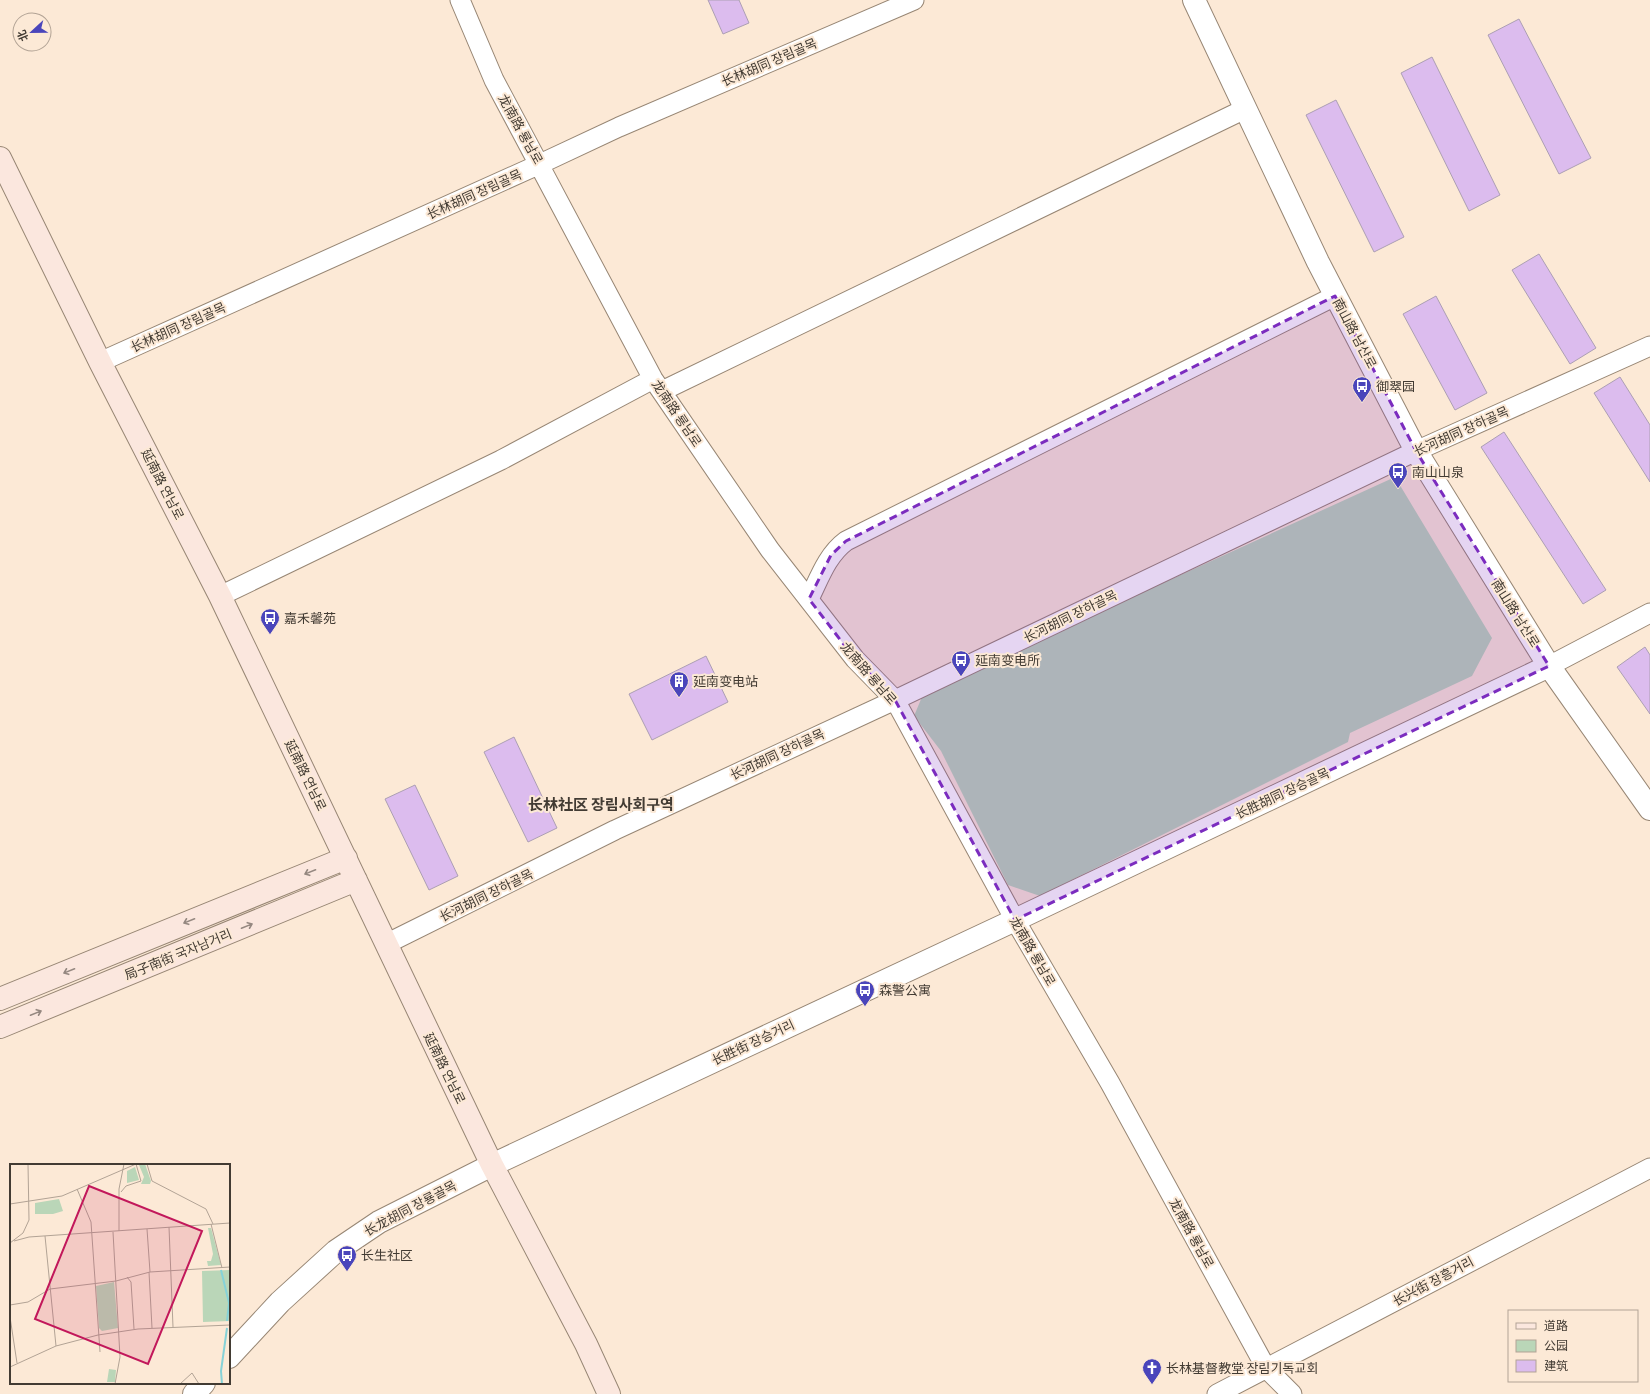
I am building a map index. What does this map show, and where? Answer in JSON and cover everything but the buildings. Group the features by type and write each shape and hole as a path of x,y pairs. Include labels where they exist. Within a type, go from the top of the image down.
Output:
{"main road":[{"name":"延南路 연남로","path":"0,158 100,362 220,596 492,1165 586,1344 609,1394"},
{"name":"局子南街 국자남거리","path":"0,999 346,858"},
{"name":"局子南街 국자남거리","path":"0,1027 356,880"}],"street":[{"name":"龙南路 룡남로","path":"460,0 494,80 657,385 770,550 855,659 895,700 1014,920 1110,1083 1266,1368 1292,1394"},
{"name":"长林胡同 장림골목","path":"100,362 619,127 914,0"},
{"name":"南山路 남산로","path":"1194,0 1335,296 1416,451 1549,666 1650,809"},
{"path":"220,596 657,385 1245,109"},
{"path":"809,599 831,555 846,541 1335,296"},
{"name":"长河胡同 장하골목","path":"386,944 616,830 895,700 1416,451 1650,346"},
{"path":"1549,666 1650,613"},
{"name":"长胜胡同 장승골목","path":"1014,920 1549,666"},
{"name":"长胜街 장승거리","path":"492,1165 1014,920"},
{"name":"长龙胡同 장룡골목","path":"230,1356 280,1302 336,1251 379,1222 492,1165"},
{"name":"长兴街 장흥거리","path":"1217,1394 1650,1168"},
{"path":"194,1394 203,1384"}],"highlighted area":[{"path":"1335,296 1416,451 1549,666 1015,920 895,700 855,659 809,599 831,555 846,541"}],"green space":[{"path":"1395,477 1492,638 1472,676 1350,733 1348,742 1040,896 1008,885 941,751 914,716 924,692"}],"place":[{"name":"御翠园","path":"1362,403"},
{"name":"南山山泉","path":"1398,489"},
{"name":"嘉禾馨苑","path":"270,635"},
{"name":"延南变电所","path":"961,677"},
{"name":"延南变电站","path":"679,698"},
{"name":"森警公寓","path":"865,1007"},
{"name":"长生社区","path":"347,1272"},
{"name":"长林基督教堂 장림기독교회","path":"1152,1385"}],"district":[{"name":"长林社区 장림사회구역","path":"601,805"}]}
